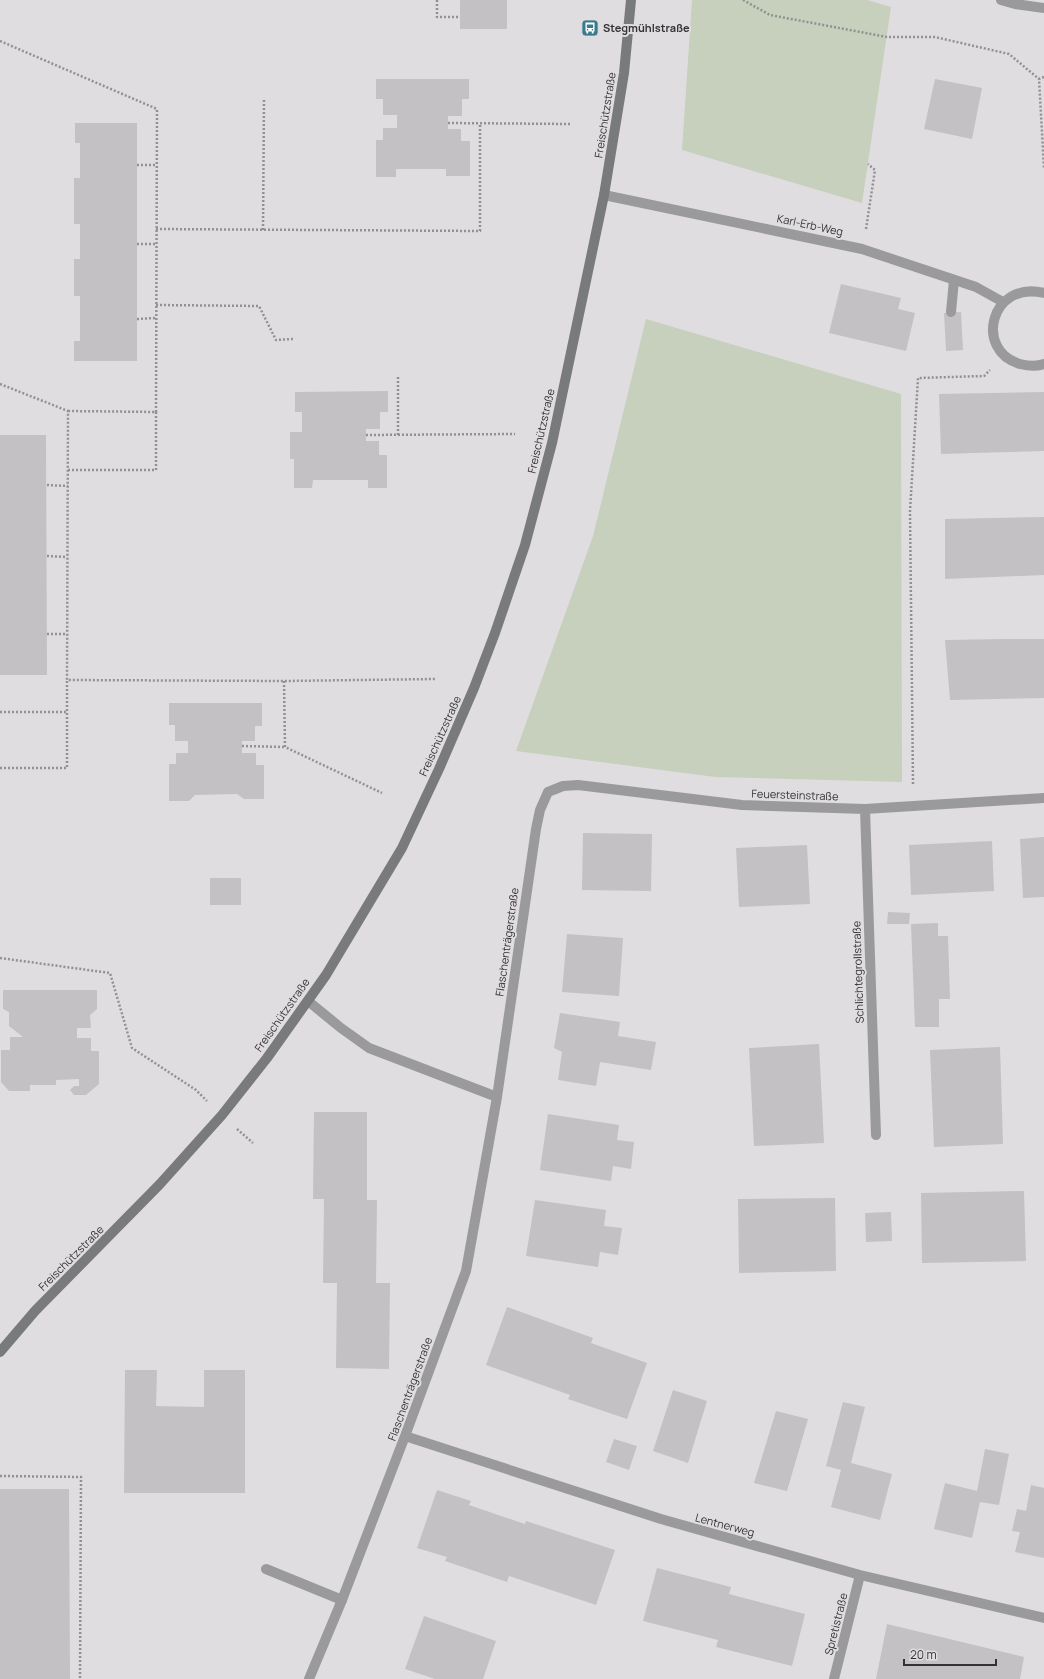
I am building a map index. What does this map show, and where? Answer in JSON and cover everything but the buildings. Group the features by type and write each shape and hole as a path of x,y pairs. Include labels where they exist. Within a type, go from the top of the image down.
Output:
{"main road":[{"name":"Freischützstraße","path":"0,1352 35,1311 160,1184 222,1115 267,1058 308,1001 326,974 402,848 471,695 495,633 525,545 552,443 604,195 624,72 630,0"}],"street":[{"path":"1001,0 1015,4 1044,8"},
{"name":"Karl-Erb-Weg","path":"604,195 862,249 976,287 1003,302"},
{"path":"951,312 954,280"},
{"path":"1044,293 1034,290 1023,291 1012,295 1003,302 996,312 993,323 993,335 997,346 1004,356 1015,363 1028,366 1044,364"},
{"name":"Feuersteinstraße","path":"548,792 563,786 578,785 742,805 865,809 1044,798"},
{"name":"Flaschenträgerstraße","path":"310,1679 405,1436 466,1271 497,1097 536,829 540,810 548,792"},
{"name":"Schlichtegrollstraße","path":"865,809 876,1135"},
{"path":"308,1001 341,1028 369,1048 497,1097"},
{"name":"Lentnerweg","path":"405,1436 661,1519 860,1574 1044,1618"},
{"path":"266,1569 342,1600"},
{"name":"Spretistraße","path":"834,1679 860,1574"}],"path":[{"path":"437,0 437,17 460,17"},
{"path":"743,0 770,15 887,37 935,37 1009,54 1039,79 1044,168"},
{"path":"0,41 157,109 156,470 68,470"},
{"path":"1039,79 1044,77"},
{"path":"263,230 264,98"},
{"path":"448,123 570,124"},
{"path":"156,229 480,231 480,123"},
{"path":"862,249 875,170 868,164"},
{"path":"137,165 157,165"},
{"path":"137,244 156,244"},
{"path":"156,305 259,306 276,340 293,339"},
{"path":"137,319 156,318"},
{"path":"914,807 910,511 918,378 984,376 1004,356"},
{"path":"398,377 398,435"},
{"path":"0,384 68,411 156,412"},
{"path":"0,768 67,768 68,411"},
{"path":"366,435 515,434"},
{"path":"46,485 68,486"},
{"path":"46,556 67,557"},
{"path":"46,634 67,634"},
{"path":"67,680 284,681 436,679"},
{"path":"284,681 285,747"},
{"path":"0,712 67,712"},
{"path":"242,746 285,747 382,793"},
{"path":"0,958 110,972 132,1048 196,1090 253,1143"},
{"path":"0,1476 81,1477 80,1679"}],"green space":[{"path":"692,0 867,0 891,7 862,203 682,150"},
{"path":"646,319 901,394 902,782 715,777 516,751 593,536"}],"place":[{"name":"Stegmühlstraße","path":"590,28"}]}
